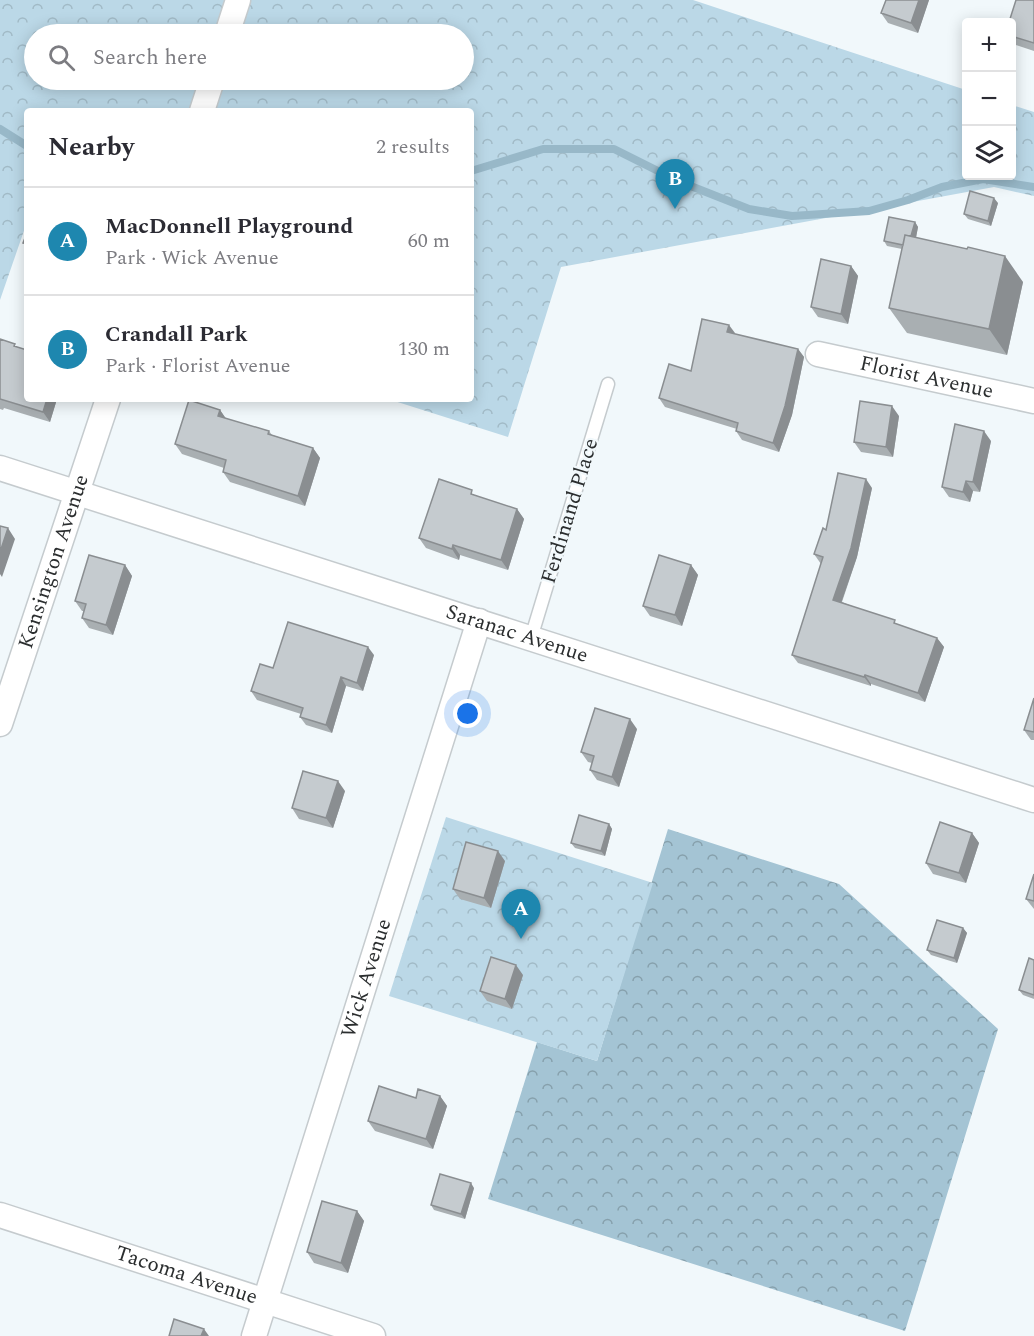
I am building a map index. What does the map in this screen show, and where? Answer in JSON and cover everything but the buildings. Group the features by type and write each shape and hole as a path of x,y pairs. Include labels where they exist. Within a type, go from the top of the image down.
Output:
{"street":[{"path":"230,24 238,0"},
{"path":"203,108 209,90"},
{"name":"Florist Avenue","path":"818,354 1034,401"},
{"name":"Kensington Avenue","path":"0,724 107,402"},
{"name":"Saranac Avenue","path":"0,468 1034,800"},
{"name":"Wick Avenue","path":"254,1336 479,621"},
{"name":"Tacoma Avenue","path":"0,1215 373,1336"}],"lane":[{"name":"Ferdinand Place","path":"531,638 608,384"}],"green space":[{"path":"0,0 693,0 962,89 962,180 1016,180 1016,106 1034,112 1034,196 994,187 561,267 508,437 397,402 474,402 474,108 24,108 24,231 0,300"},
{"path":"446,817 653,883 597,1061 389,996"},
{"path":"668,829 839,884 998,1029 905,1331 488,1199 537,1042 597,1061"}],"waterway":[{"path":"0,129 24,144"},
{"path":"474,170 543,149 614,149 678,181 749,209 792,216 869,211 942,187 983,179 1034,187"}],"place":[{"name":"Crandall Park","path":"675,209"},
{"name":"MacDonnell Playground","path":"521,939"}]}
